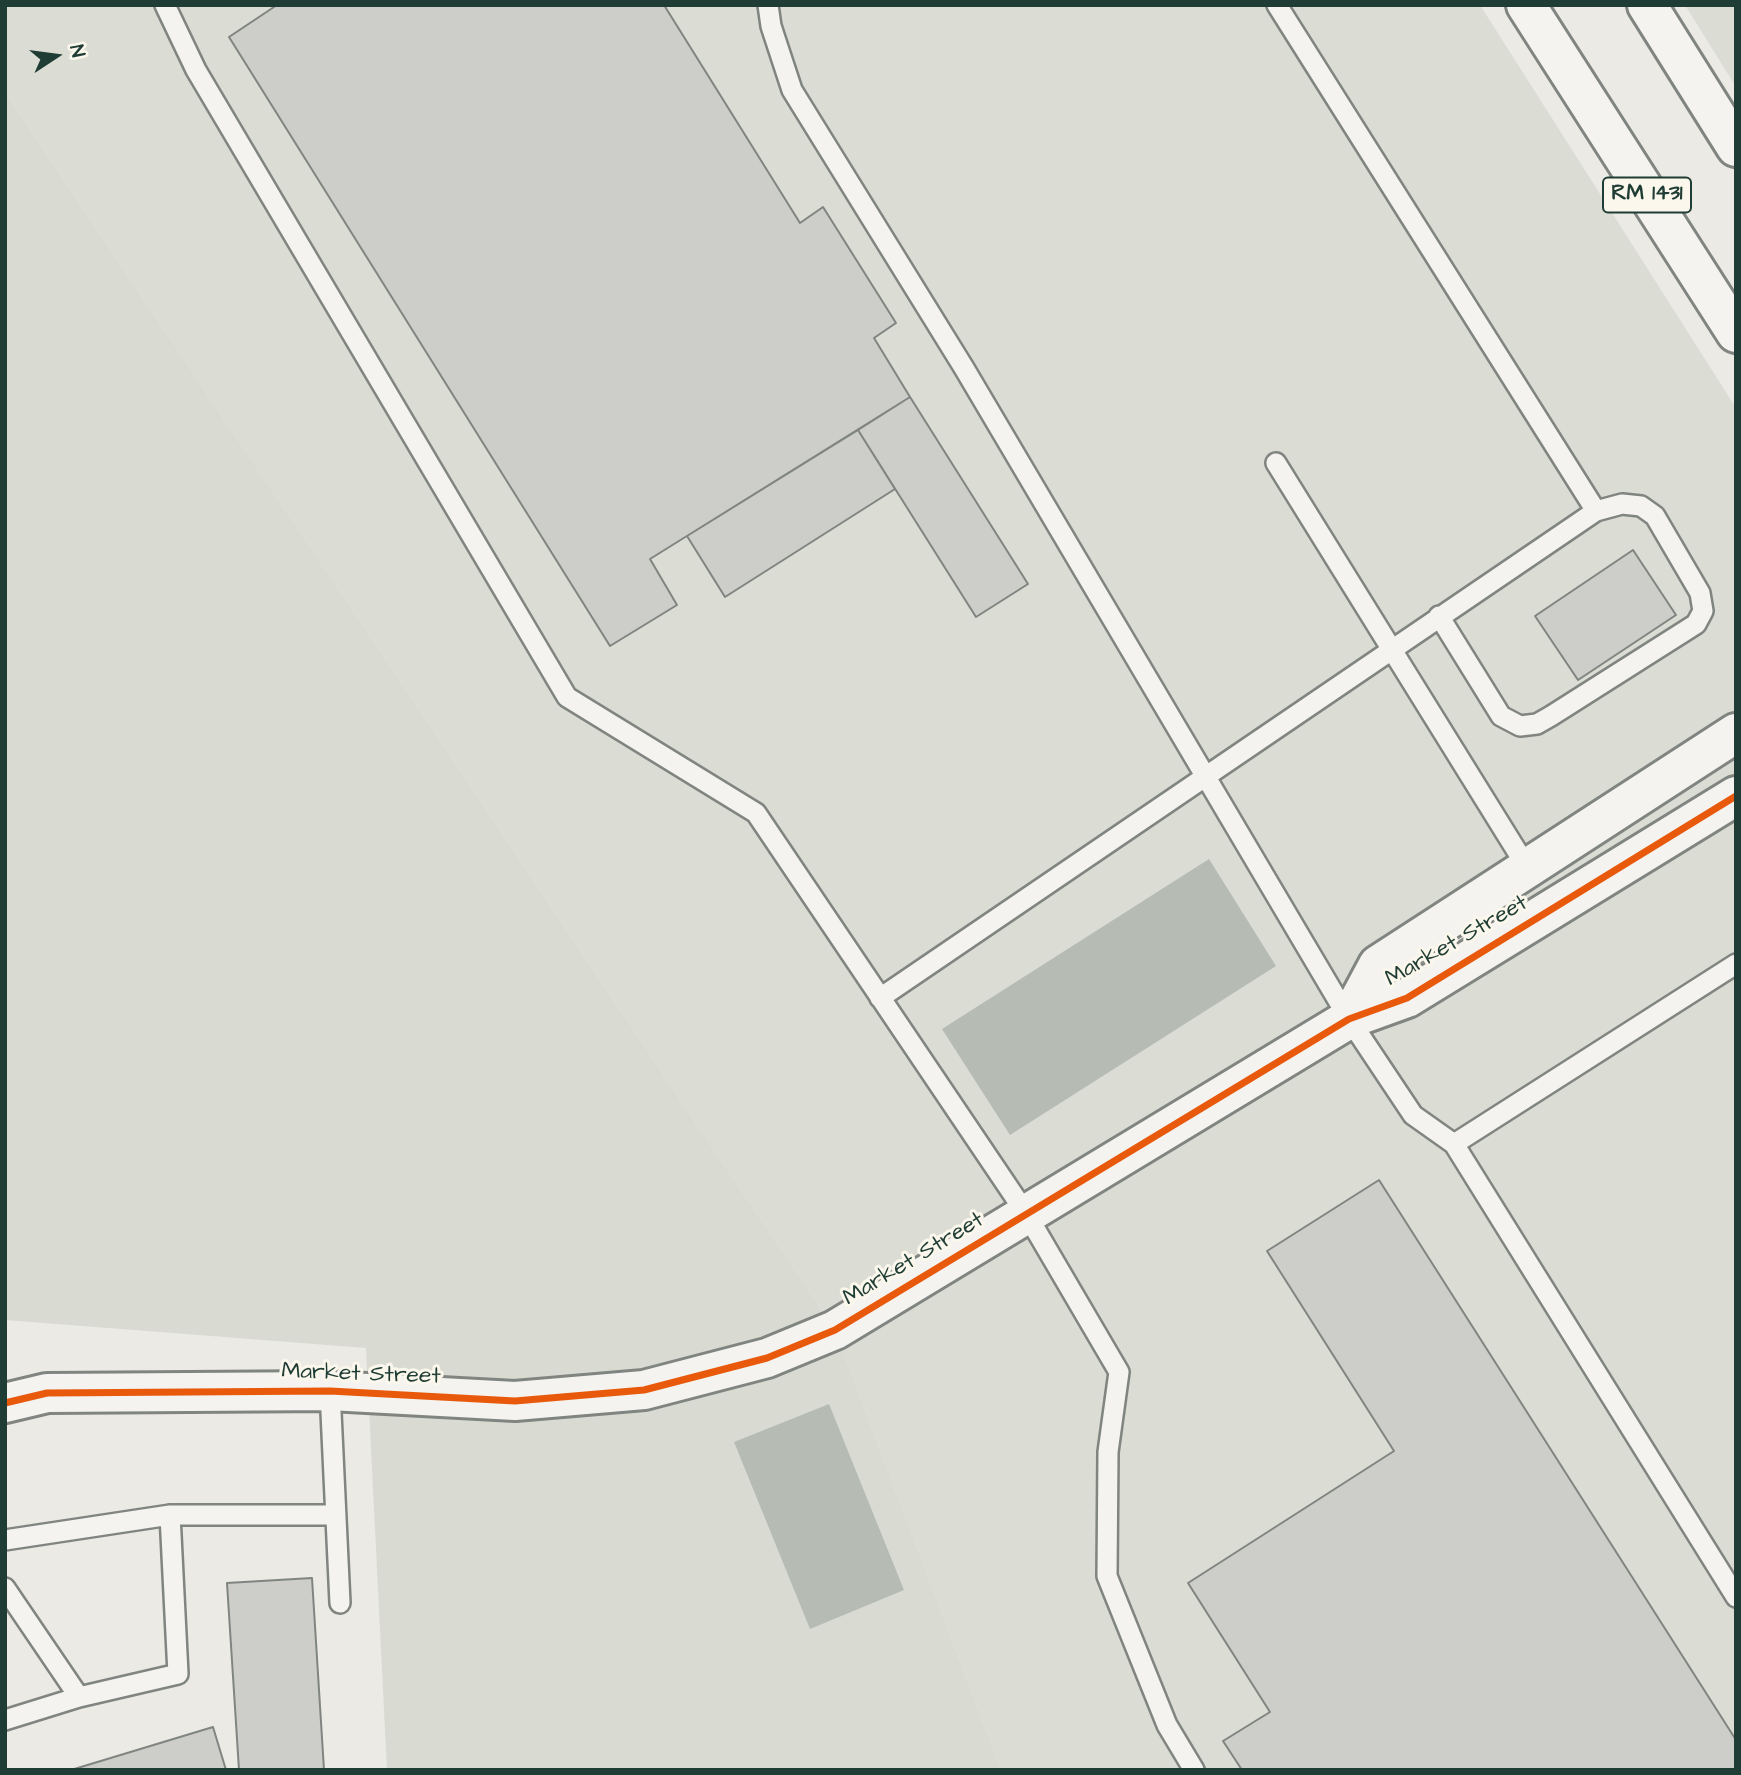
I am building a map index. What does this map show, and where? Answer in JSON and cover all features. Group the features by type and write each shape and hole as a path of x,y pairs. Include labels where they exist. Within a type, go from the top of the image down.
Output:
{"street":[{"name":"RM 1431","path":"1526,5 1736,333"},
{"path":"1658,9 1736,147"},
{"name":"Market Street","path":"1349,1018 1378,965 1736,733"},
{"name":"Market Street","path":"5,1403 47,1393 330,1391 515,1401 644,1390 767,1358 835,1330 1349,1018 1407,998 1736,796"}],"lane":[{"path":"165,5 196,70 567,697 756,813 1027,1215 1119,1372 1108,1452 1107,1576 1167,1725 1194,1770"},
{"path":"768,5 771,26 792,90 964,368 1349,1018 1413,1115 1454,1144 1736,1597"},
{"path":"1278,5 1596,511"},
{"path":"1276,463 1528,869"},
{"path":"880,998 1439,616 1596,511 1622,504 1642,506 1655,516 1700,593 1703,611 1696,624 1551,716 1537,724 1520,726 1501,716 1439,616"},
{"path":"1454,1144 1736,964"},
{"path":"330,1391 340,1603"},
{"path":"5,1540 170,1515 335,1515"},
{"path":"5,1720 79,1697 178,1674 170,1515"},
{"path":"5,1588 79,1697"}],"shaded area":[{"path":"5,5 1480,5 1736,408 1736,1770 1001,1770 835,1330 5,92"},
{"path":"1685,5 1736,5 1736,87"},
{"path":"5,92 835,1330 1001,1770 387,1770 366,1348 5,1320"},
{"path":"1209,859 1276,966 1010,1135 942,1029"},
{"path":"829,1404 904,1590 810,1629 734,1442"}],"building":[{"path":"277,5 664,5 800,223 823,207 896,323 874,338 910,397 650,559 677,605 610,646 229,37"},
{"path":"910,397 1028,584 976,617 858,430"},
{"path":"858,430 895,489 725,597 687,536"},
{"path":"1633,550 1676,615 1578,680 1535,616"},
{"path":"1379,1180 1736,1740 1736,1770 1242,1770 1223,1741 1270,1712 1188,1583 1394,1451 1267,1251"},
{"path":"312,1578 324,1770 239,1770 227,1583"},
{"path":"213,1727 226,1770 71,1770"}],"cycle path":[{"path":"5,1403 47,1393 330,1391 515,1401 644,1390 767,1358 835,1330 1349,1019 1407,998 1736,796"}]}
